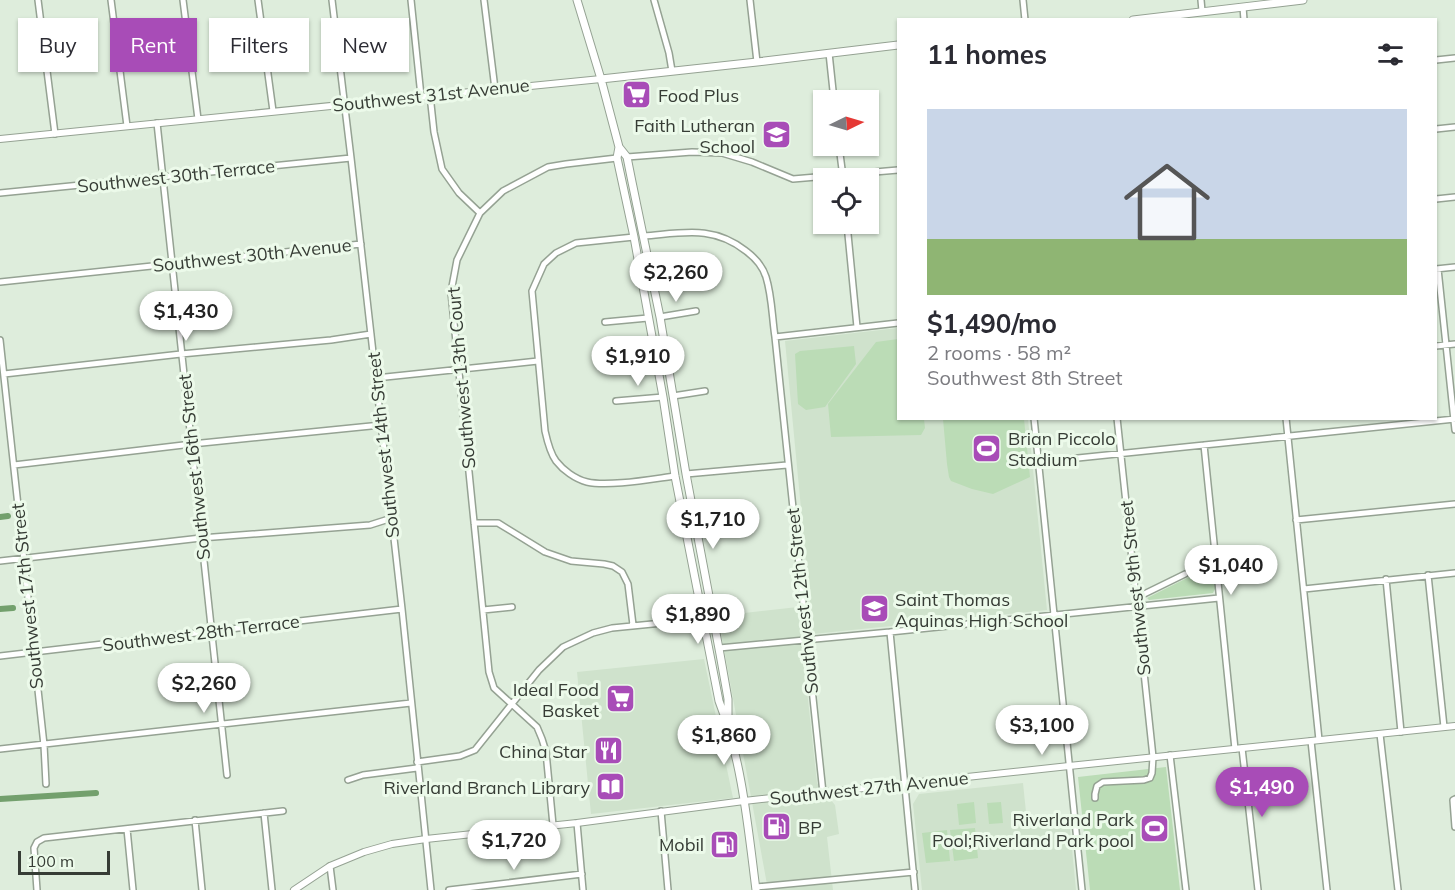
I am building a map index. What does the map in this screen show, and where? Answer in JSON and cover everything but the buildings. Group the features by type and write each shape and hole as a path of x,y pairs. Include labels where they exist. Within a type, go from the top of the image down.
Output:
{"main road":[{"path":"577,0 619,147 627,157 644,236 728,699 728,725"},
{"path":"1160,18 1303,0"},
{"name":"Southwest 31st Avenue","path":"601,79 897,45"},
{"path":"619,147 617,158 627,199 637,232 644,236"},
{"path":"627,199 702,619 718,701 728,725 744,801 756,889"},
{"path":"663,397 670,402 678,426"},
{"path":"702,619 710,642 719,648"}],"street":[{"path":"38,0 55,134"},
{"path":"111,0 127,126"},
{"path":"183,0 198,119"},
{"path":"258,0 273,111"},
{"name":"Southwest 14th Street","path":"332,0 392,518 431,890"},
{"path":"411,0 421,96"},
{"path":"484,0 495,89"},
{"path":"654,0 672,71"},
{"path":"750,0 757,62"},
{"path":"1023,0 1025,18"},
{"path":"1201,0 1202,11"},
{"path":"1243,7 1244,18"},
{"path":"829,53 833,90"},
{"path":"1437,60 1455,58"},
{"name":"Southwest 31st Avenue","path":"0,139 601,79"},
{"path":"430,95 434,132 442,169 459,193 480,213 503,191 548,168 617,158"},
{"name":"Southwest 16th Street","path":"158,123 227,775"},
{"path":"1437,129 1455,127"},
{"path":"627,157 692,152 722,153 752,162 793,179 813,178"},
{"name":"Southwest 30th Terrace","path":"0,193 351,158"},
{"path":"879,172 897,170"},
{"path":"1437,199 1455,196"},
{"name":"Southwest 13th Court","path":"480,213 457,260 451,292 489,672 494,688 537,727 546,752 553,825"},
{"name":"Southwest 12th Street","path":"644,236 692,232 712,234 735,242 753,256 765,274 775,337 823,793"},
{"path":"848,234 857,327"},
{"path":"634,237 576,243 556,253 544,264 532,291 545,431 548,444 556,460 569,473 586,482 609,484 675,476"},
{"name":"Southwest 30th Avenue","path":"0,282 361,244"},
{"path":"1455,267 1437,269 1455,430"},
{"path":"660,317 696,311"},
{"path":"605,322 648,318"},
{"path":"775,337 897,323"},
{"path":"4,374 371,334"},
{"name":"Southwest 17th Street","path":"0,340 44,745 46,784"},
{"path":"1437,346 1455,344"},
{"path":"376,378 538,361"},
{"path":"673,396 705,391"},
{"path":"616,400 663,397"},
{"path":"0,420 8,419"},
{"path":"1039,462 1454,419"},
{"path":"1034,420 1082,890"},
{"name":"Southwest 9th Street","path":"1117,420 1153,757"},
{"path":"1286,420 1319,740"},
{"path":"14,465 381,425"},
{"path":"1204,446 1219,598 1258,890"},
{"path":"686,474 788,465"},
{"path":"1296,520 1455,504"},
{"path":"0,561 201,538 370,525 392,518"},
{"path":"474,523 498,523 545,552 571,561 614,566 622,572 628,584 633,625"},
{"path":"1304,589 1455,573"},
{"path":"1136,598 1185,574"},
{"path":"1428,575 1444,727"},
{"path":"1386,579 1401,732"},
{"path":"719,648 1219,598"},
{"path":"483,610 512,607"},
{"name":"Southwest 28th Terrace","path":"0,656 402,609"},
{"path":"348,780 460,756 475,750 539,670 564,647 593,633 633,625 702,619"},
{"path":"890,632 915,890"},
{"path":"0,749 411,703"},
{"name":"Southwest 27th Avenue","path":"294,890 330,866 364,852 392,844 426,839 1069,765 1455,726"},
{"path":"1380,734 1398,890"},
{"path":"1311,741 1327,890"},
{"path":"1170,755 1186,890"},
{"path":"1095,798 1097,786 1103,782 1150,778 1153,757"},
{"path":"1455,799 1453,800 1455,827"},
{"path":"37,890 34,849 37,842 44,838 283,811"},
{"path":"661,812 668,890"},
{"path":"264,813 272,890"},
{"path":"195,820 202,890"},
{"path":"577,823 583,890"},
{"path":"127,829 133,890"},
{"path":"330,866 333,890"},
{"path":"756,889 914,872"},
{"path":"449,890 496,887 582,874"}],"shaded area":[{"name":"Saint Thomas Aquinas High School","path":"897,328 897,420 1028,420 1047,610 813,634 785,341"},
{"path":"897,339 897,420 924,420 925,428 921,435 831,437 828,404 876,342"},
{"path":"854,346 856,364 825,407 806,410 798,404 795,354 800,351"},
{"name":"Brian Piccolo Stadium","path":"943,420 1024,420 1030,477 993,494 951,481"},
{"path":"1213,565 1215,589 1213,593 1149,600 1147,598"},
{"path":"798,607 817,783 835,805 839,834 827,837 833,890 768,890 718,616"},
{"path":"704,659 733,798 591,814 577,672"},
{"path":"1166,767 1180,890 1090,890 1078,777"},
{"path":"1023,783 1027,822 1069,818 1076,890 922,890 913,804 919,794"},
{"path":"974,802 976,823 959,825 957,804"},
{"path":"1001,802 1003,823 989,824 987,803"},
{"name":"Riverland Park Pool;Riverland Park pool","path":"1164,816 1166,835 1145,837 1144,823 1152,822 1152,817"},
{"path":"975,828 978,858 954,861 950,830"},
{"path":"947,830 950,861 926,863 922,833"}],"waterway":[{"path":"0,517 8,516"},
{"path":"0,609 13,608"},
{"path":"0,799 96,793"}],"place":[{"name":"Food Plus","path":"637,95"},
{"name":"Faith Lutheran School","path":"776,135"},
{"name":"Brian Piccolo Stadium","path":"987,448"},
{"name":"Saint Thomas Aquinas High School","path":"874,609"},
{"name":"Ideal Food Basket","path":"620,699"},
{"name":"China Star","path":"608,751"},
{"name":"Riverland Branch Library","path":"611,787"},
{"name":"BP","path":"777,827"},
{"name":"Riverland Park Pool;Riverland Park pool","path":"1155,829"},
{"name":"Mobil","path":"725,844"}]}
